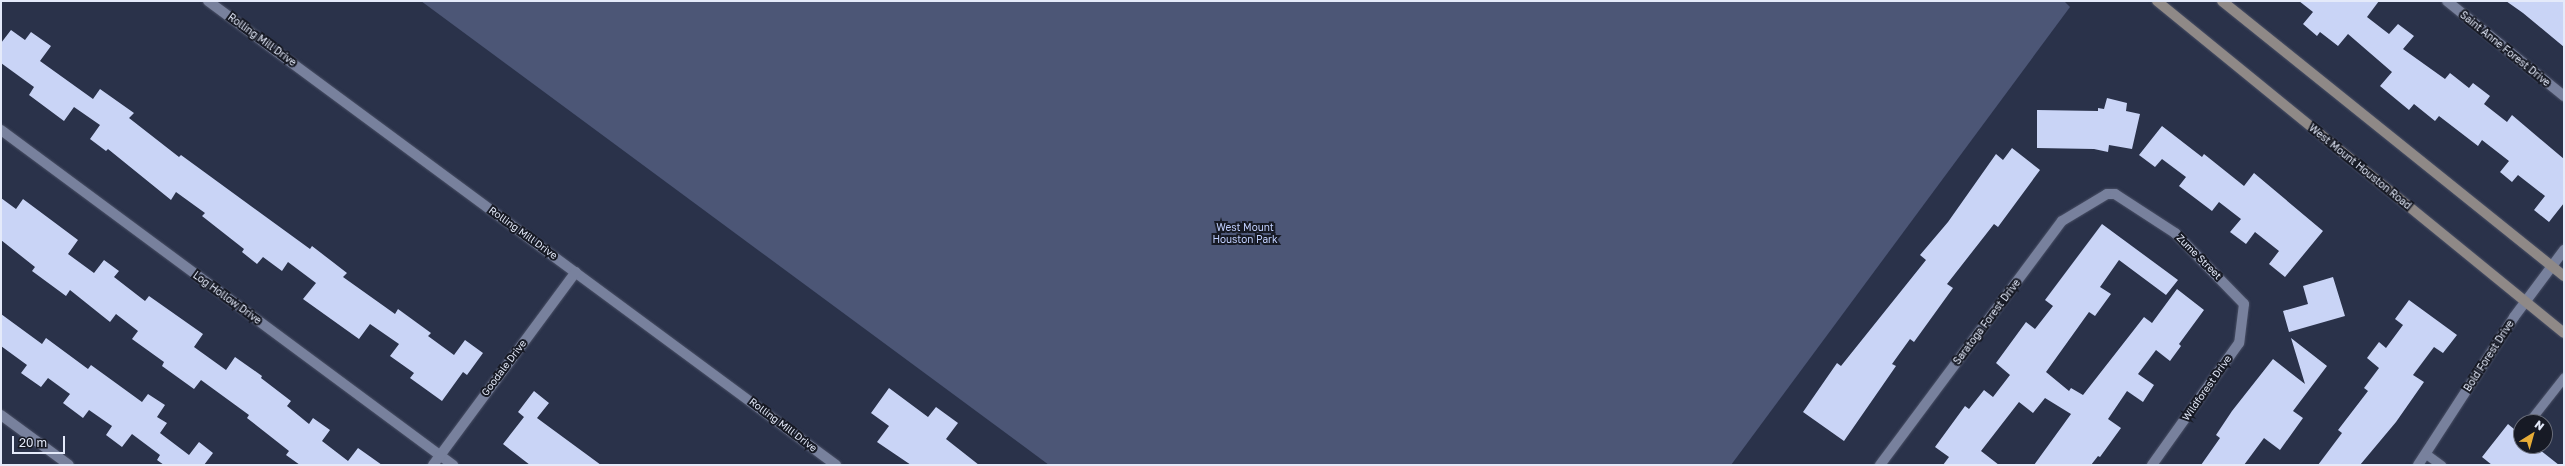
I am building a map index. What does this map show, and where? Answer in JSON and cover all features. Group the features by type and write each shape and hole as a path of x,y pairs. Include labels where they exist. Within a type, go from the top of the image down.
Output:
{"main road":[{"name":"West Mount Houston Road","path":"2157,1 2564,333"},
{"path":"2222,1 2564,276"}],"street":[{"name":"Rolling Mill Drive","path":"208,1 836,465"},
{"name":"Saint Anne Forest Drive","path":"2447,1 2564,96"},
{"name":"Log Hollow Drive","path":"1,130 453,465"},
{"name":"Zume Street","path":"2107,194 2115,194 2175,233 2244,304"},
{"name":"Saratoga Forest Drive","path":"1880,465 2062,221 2107,194"},
{"name":"Bold Forest Drive","path":"2418,465 2526,301 2564,250"},
{"name":"Goodale Drive","path":"433,465 576,272"},
{"name":"Wildforest Drive","path":"2152,465 2239,343 2244,304"},
{"path":"1,415 69,465"}],"lane":[{"path":"2535,414 2564,377"},
{"path":"2426,454 2440,465"}],"green space":[{"name":"West Mount Houston Park","path":"421,1 2064,1 2070,7 1731,465 1049,465"}],"building":[{"path":"2299,1 2379,1 2367,17 2389,34 2398,24 2414,36 2403,49 2445,79 2450,73 2469,88 2473,83 2490,96 2484,104 2507,122 2512,115 2564,159 2564,203 2549,222 2534,210 2545,196 2518,175 2512,182 2500,172 2509,161 2482,140 2478,146 2439,116 2435,121 2414,104 2409,110 2380,86 2392,72 2348,34 2338,46 2320,32 2317,36 2303,24 2313,12"},
{"path":"2506,1 2564,1 2564,47 2523,13"},
{"path":"11,30 25,40 31,32 51,46 40,61 93,99 100,89 134,113 129,118 179,157 181,155 310,249 312,246 347,273 343,277 395,314 398,309 431,333 428,336 454,355 465,340 483,353 467,375 463,372 442,401 410,378 414,373 390,356 399,344 370,324 359,339 303,299 316,283 288,262 282,271 263,257 257,264 242,252 244,249 202,216 205,213 176,192 171,200 108,149 106,151 90,139 100,125 74,107 64,121 29,95 34,87 1,63 1,43"},
{"path":"2107,98 2127,103 2126,111 2140,114 2132,149 2109,145 2108,152 2094,149 2037,148 2037,110 2098,111 2098,108 2104,109"},
{"path":"2162,126 2202,157 2204,154 2244,186 2254,173 2323,231 2285,277 2269,264 2279,251 2255,232 2246,244 2230,232 2241,219 2219,202 2212,211 2179,186 2186,177 2162,159 2155,167 2139,155"},
{"path":"2012,148 2040,170 1998,227 1994,224 1947,284 1953,288 1914,342 1910,339 1892,364 1896,366 1844,441 1803,412 1837,363 1841,366 1926,260 1920,255 1948,222 1996,154 2003,160"},
{"path":"1,198 16,209 23,199 78,240 68,254 94,273 104,260 119,271 114,277 145,301 149,296 203,334 194,347 226,370 235,357 262,376 261,378 291,401 287,406 309,424 313,418 330,430 322,441 348,461 358,448 382,465 300,465 286,455 289,451 247,418 249,415 201,380 194,389 162,366 164,362 132,339 138,331 116,314 110,322 70,290 66,296 32,271 35,267 1,240"},
{"path":"2102,224 2178,280 2166,295 2119,260 2100,287 2111,294 2095,316 2089,312 2046,372 2069,391 2071,388 2083,395 2144,317 2152,323 2177,289 2204,310 2179,344 2181,346 2170,361 2156,350 2138,374 2154,385 2143,402 2127,391 2108,419 2121,428 2100,457 2098,456 2091,465 2034,465 2071,414 2045,398 2033,413 2019,402 1981,451 1999,465 1943,465 1949,457 1935,447 1965,406 1969,409 1984,390 1993,397 2010,375 1996,363 2026,322 2035,329 2053,306 2045,300"},
{"path":"2333,277 2345,316 2289,332 2283,311 2308,304 2303,286"},
{"path":"2409,300 2457,335 2443,353 2434,347 2413,375 2424,382 2396,422 2360,465 2318,465 2342,433 2338,430 2368,391 2364,388 2379,368 2367,358 2379,342 2386,348 2403,325 2395,319"},
{"path":"1,314 42,344 46,338 88,369 91,365 142,402 148,394 165,405 157,417 167,423 160,433 189,455 199,442 213,453 204,465 164,465 157,460 160,455 132,434 122,447 106,435 112,426 89,410 83,418 63,403 70,394 48,378 41,387 21,373 27,365 1,346"},
{"path":"2291,338 2327,366 2293,411 2303,418 2280,450 2264,438 2244,465 2201,465 2220,438 2216,435 2232,411 2273,359 2305,384"},
{"path":"889,388 928,417 936,407 958,423 946,439 979,465 911,465 877,442 889,426 871,413"},
{"path":"534,391 549,403 537,418 601,465 530,465 503,444 524,417 518,412"},
{"path":"2508,424 2513,428 2513,454 2545,454 2559,465 2492,465 2482,457"}]}
